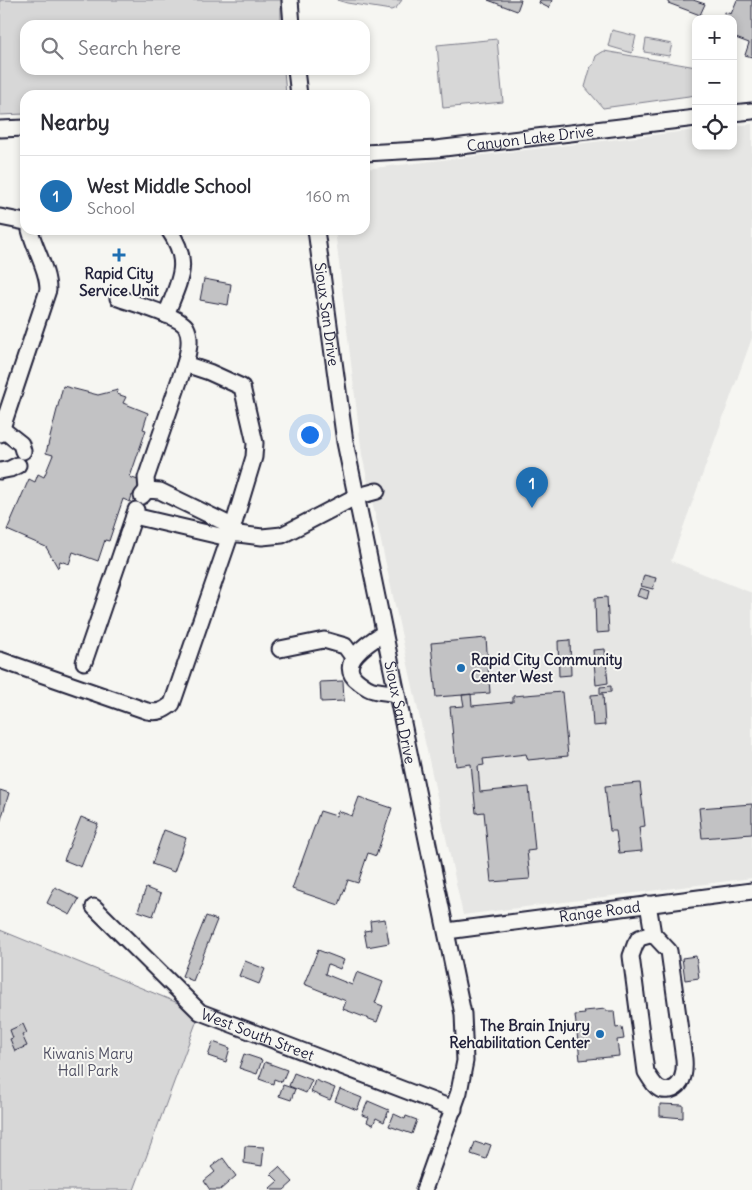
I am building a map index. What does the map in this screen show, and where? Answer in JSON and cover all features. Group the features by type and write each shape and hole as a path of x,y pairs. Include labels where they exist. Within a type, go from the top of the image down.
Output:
{"street":[{"path":"290,0 292,20"},
{"path":"297,75 298,90"},
{"path":"737,113 752,111"},
{"name":"Canyon Lake Drive","path":"370,154 455,147 692,118"},
{"path":"0,129 20,128"},
{"path":"0,217 20,221"},
{"path":"0,471 10,469 20,458 21,444 1,431 48,290 46,274 31,235"},
{"path":"166,315 182,271 179,245 172,235"},
{"name":"Sioux San Drive","path":"317,235 338,400 355,497 462,1006 465,1044 463,1076 454,1109 424,1190"},
{"path":"84,662 140,503 146,478 186,364 189,346 189,337 185,326 176,319 118,298"},
{"path":"0,660 147,712 156,713 163,711 172,704 231,533 254,457 255,443 242,387 186,364"},
{"path":"140,503 160,491 211,514 228,524 231,533"},
{"path":"140,503 224,537 231,533 262,537 282,536 355,497 378,491"},
{"path":"384,633 364,645 353,658 352,674 354,678 371,690 396,694"},
{"path":"280,650 324,640 345,646 353,658"},
{"name":"Range Road","path":"447,931 752,891"},
{"path":"648,904 653,934 669,951 684,1059 685,1071 680,1084 668,1090 662,1090 654,1084 646,1072 632,956 634,945 639,938 653,934"},
{"name":"West South Street","path":"94,907 200,1012 454,1109"}],"shaded area":[{"path":"752,124 752,338 671,561 752,593 752,878 463,915 362,455 336,235 370,235 370,168 692,130 692,150 737,150 737,126"}],"green space":[{"path":"0,0 281,0 281,20 20,20 20,75 284,75 286,90 20,90 20,114 0,115"},
{"path":"337,0 402,0 396,8 391,10"},
{"path":"612,30 636,36 632,53 608,46"},
{"path":"497,39 503,102 443,108 437,45"},
{"path":"646,39 672,44 669,56 644,52"},
{"path":"604,51 692,66 692,96 603,108 585,87 596,56"},
{"name":"Kiwanis Mary Hall Park","path":"0,930 200,1012 134,1190 0,1190"}],"building":[{"path":"488,0 521,0 517,11"},
{"path":"540,0 552,0 549,8 539,3"},
{"path":"669,0 693,0 705,4 700,15 668,3"},
{"path":"737,0 752,0 752,57 745,55 749,43 737,38 737,15 724,15 725,12 731,14"},
{"path":"204,279 231,284 228,305 200,300"},
{"path":"63,386 98,395 118,390 117,394 126,397 123,403 148,413 143,429 146,430 130,477 145,483 140,497 132,495 130,502 123,499 109,541 105,540 98,561 73,552 69,564 60,561 58,568 46,547 7,530 29,479 35,482 38,474 44,477 53,455 46,453"},
{"path":"644,575 656,578 653,589 641,586"},
{"path":"640,588 649,591 647,599 637,596"},
{"path":"607,597 609,632 596,633 595,598"},
{"name":"Rapid City Community Center West","path":"486,638 490,693 436,697 431,643"},
{"path":"570,640 571,675 559,676 558,641"},
{"path":"605,649 608,683 596,685 593,650"},
{"path":"343,681 344,701 321,702 320,682"},
{"path":"611,686 611,692 600,693 600,687"},
{"path":"562,692 568,756 528,760 526,754 483,759 484,765 478,766 480,792 529,787 535,850 527,851 530,879 491,882 484,812 476,813 471,764 456,766 450,707 464,706 462,695 471,694 472,706 513,702 513,696"},
{"path":"603,694 605,725 593,726 591,695"},
{"path":"640,783 645,826 639,827 642,851 619,853 616,831 610,831 605,786"},
{"path":"0,790 9,793 0,823"},
{"path":"359,797 392,808 376,856 368,853 358,883 348,880 339,905 292,889 320,811 336,816 338,811 352,816"},
{"path":"752,804 752,834 702,838 699,808"},
{"path":"81,817 98,824 81,867 64,860"},
{"path":"164,830 186,838 174,872 152,864"},
{"path":"55,887 79,899 70,915 47,903"},
{"path":"146,888 161,894 153,916 138,911"},
{"path":"206,916 217,920 193,981 182,976"},
{"path":"385,919 389,943 367,947 364,931 371,930 370,921"},
{"path":"318,950 344,960 340,969 328,964 325,974 352,985 357,972 383,982 375,1003 383,1006 377,1022 343,1009 346,1001 304,984"},
{"path":"696,956 699,978 685,980 682,958"},
{"path":"245,961 265,969 259,984 239,976"},
{"name":"The Brain Injury Rehabilitation Center","path":"606,1009 606,1011 614,1011 616,1028 622,1027 624,1039 617,1040 619,1056 580,1060 575,1015 585,1014 584,1011"},
{"path":"23,1024 27,1033 22,1035 27,1046 15,1051 10,1039 13,1038 10,1030"},
{"path":"213,1042 230,1048 226,1062 208,1056"},
{"path":"244,1054 262,1060 257,1074 239,1068"},
{"path":"265,1062 287,1070 282,1082 274,1079 273,1084 259,1079"},
{"path":"294,1073 312,1080 306,1093 289,1086"},
{"path":"315,1080 335,1088 330,1100 311,1092"},
{"path":"283,1085 295,1089 291,1100 279,1096"},
{"path":"340,1089 362,1098 357,1110 335,1101"},
{"path":"368,1101 389,1110 384,1122 376,1118 373,1125 367,1122 369,1117 362,1115"},
{"path":"660,1104 683,1105 683,1118 660,1116"},
{"path":"394,1114 405,1119 406,1116 417,1120 412,1134 389,1126"},
{"path":"475,1142 491,1145 486,1159 471,1154"},
{"path":"245,1146 264,1147 262,1166 244,1163"},
{"path":"223,1158 236,1176 220,1190 210,1190 204,1181 215,1172 211,1167"},
{"path":"279,1167 293,1182 284,1190 272,1190 270,1188 278,1181 271,1174"}],"place":[{"name":"Rapid City Service Unit","path":"119,255"},
{"name":"West Middle School","path":"532,508"},
{"name":"Rapid City Community Center West","path":"461,668"},
{"name":"The Brain Injury Rehabilitation Center","path":"600,1034"}]}
